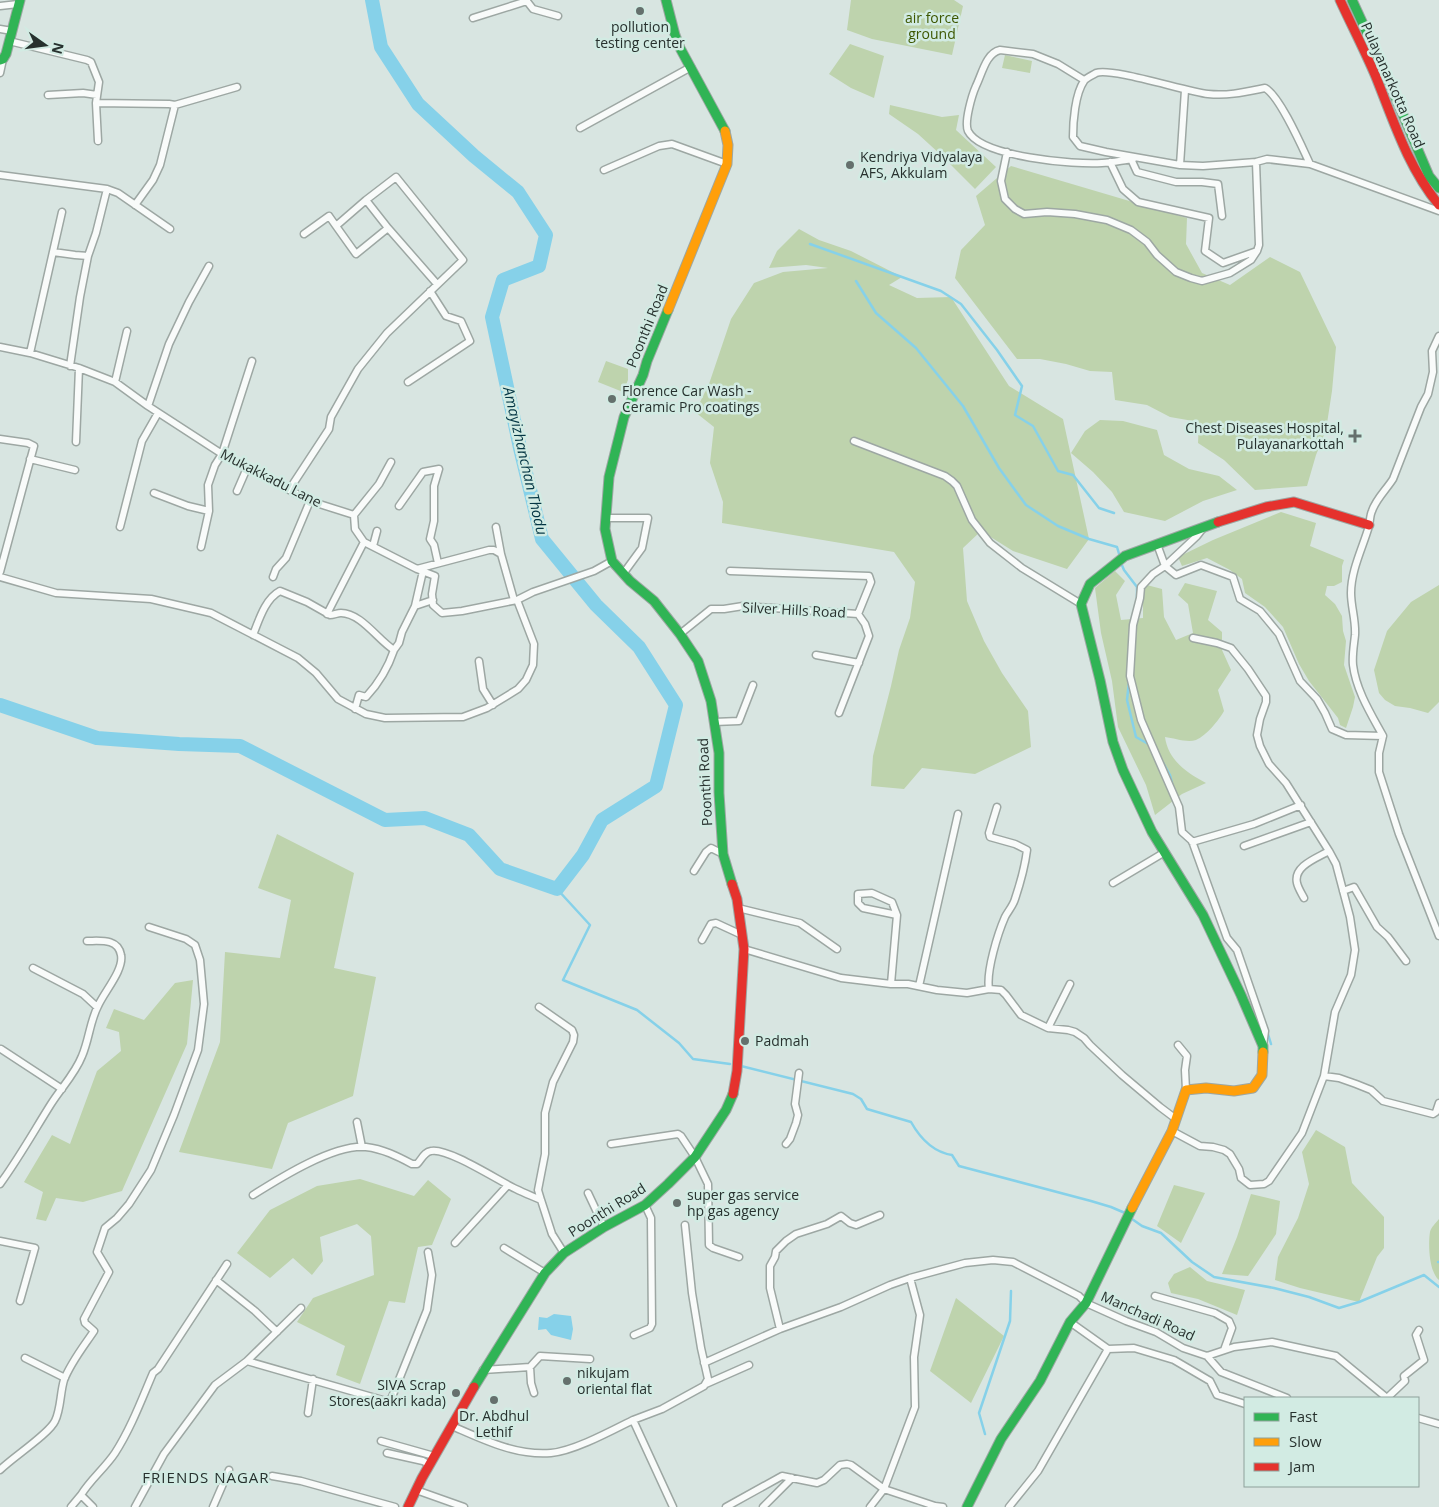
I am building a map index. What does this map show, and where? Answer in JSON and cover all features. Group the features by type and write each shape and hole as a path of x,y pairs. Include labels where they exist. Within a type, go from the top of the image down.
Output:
{"street":[{"path":"473,18 527,0 533,9 558,16"},
{"name":"Poonthi Road","path":"408,1507 434,1456 483,1370 545,1273 564,1253 604,1227 645,1205 696,1157 732,1098 737,1071 744,949 737,899 723,854 719,793 719,753 711,701 698,660 654,602 630,581 612,561 605,530 609,477 624,417 643,375 646,361 727,164 728,145 725,131 680,48 666,0"},
{"name":"Pulayanarkotta Road","path":"1340,0 1375,76 1401,143 1426,188 1439,206"},
{"path":"1352,0 1429,176 1439,188"},
{"path":"0,6 19,2 6,54 2,60 0,74"},
{"path":"0,29 12,31"},
{"path":"9,41 91,62 99,82 96,103 98,141"},
{"path":"1084,80 1058,64 1033,54 1000,50 992,53 970,99 970,109 966,123 967,130 972,136 994,149 1042,160 1102,163 1139,158"},
{"path":"580,128 691,67"},
{"path":"1310,164 1289,120 1269,90 1265,88 1228,96 1207,94 1127,75 1098,72 1084,80 1079,92 1073,122 1073,137 1080,146 1180,165 1203,166 1256,162 1267,159 1310,164 1439,211"},
{"path":"96,103 175,105 238,87"},
{"path":"1180,165 1185,90"},
{"path":"48,95 83,93 97,95"},
{"path":"135,205 153,180 160,165 175,105"},
{"path":"604,170 659,146 672,144 727,164"},
{"path":"1007,152 1001,180 1005,199 1015,209 1024,214 1047,212 1075,214 1107,220 1131,230 1147,242 1157,255 1176,272 1202,280 1230,273 1251,260 1257,251 1256,162"},
{"path":"1131,159 1137,172 1176,182 1218,184 1222,216"},
{"path":"1110,162 1123,189 1138,202 1209,218 1205,251 1223,263 1257,251"},
{"path":"0,175 107,189 118,193 170,229"},
{"path":"289,490 329,429 330,417 358,369 387,333 464,260 396,177 336,226"},
{"path":"70,366 88,256 107,189"},
{"path":"366,200 437,284"},
{"path":"30,353 62,212"},
{"path":"304,234 329,216 356,254 388,228"},
{"path":"53,252 88,256"},
{"path":"148,406 169,344 209,266"},
{"path":"408,382 470,341 461,320 446,316 430,291"},
{"path":"115,382 127,331"},
{"path":"1439,336 1432,351 1433,372 1428,394 1392,479 1378,498 1372,511 1351,591 1355,633 1353,666 1363,696 1383,736 1379,753 1379,772 1399,834 1439,936"},
{"name":"Mukakkadu Lane","path":"0,347 30,353 79,368 115,382 158,413 247,468 310,501 354,515"},
{"path":"201,547 209,510 208,484 215,465 222,454 252,361"},
{"path":"76,442 79,368"},
{"path":"120,527 142,441 158,413"},
{"path":"0,438 28,443 34,446 0,572"},
{"path":"854,441 945,476 952,481 962,494 972,520 990,544 1022,568 1081,604"},
{"path":"30,459 75,470"},
{"path":"391,462 379,484 354,515 354,529 364,542 435,576 432,594 433,605 442,612 462,612 515,600 594,571 612,561"},
{"path":"237,491 247,468"},
{"path":"399,506 423,472 439,469 434,486 434,521 430,539 434,545 438,563"},
{"path":"154,493 188,506 209,510"},
{"path":"274,577 276,569 286,558 310,501"},
{"path":"1263,1049 1241,995 1203,915 1152,832 1112,742 1100,680 1081,604 1090,584 1120,559 1205,526 1266,507 1294,502 1369,525"},
{"path":"606,518 648,518 642,548 623,574"},
{"path":"1186,1090 1206,1088 1234,1091 1253,1088 1262,1075 1266,1031 1237,950 1227,938 1192,842 1182,832 1180,807 1141,720 1130,676 1133,625 1141,586 1197,536 1205,526"},
{"path":"0,577 56,593 151,599 211,613 298,658 308,665 338,699 366,714 386,718 463,717 488,708 518,689 526,680 533,665 534,644 515,600 501,554 496,527"},
{"path":"373,546 377,531"},
{"path":"327,614 364,542"},
{"path":"1157,544 1165,566 1176,575 1201,565 1233,577 1240,599 1260,611 1279,634 1300,681 1317,699 1326,713 1332,729 1346,735 1383,736"},
{"path":"420,570 438,563 489,550 494,550 501,554"},
{"path":"355,709 359,695 366,697 375,687 388,666 394,650 398,646 415,606 420,570"},
{"name":"Silver Hills Road","path":"730,571 869,576 871,582 858,614"},
{"path":"253,635 266,605 278,591 306,602 327,614 332,615 343,612 349,614 362,622 394,650"},
{"path":"415,606 433,600"},
{"name":"Silver Hills Road","path":"680,634 711,609 743,606 858,614"},
{"name":"Silver Hills Road","path":"839,713 869,636 865,624 858,614"},
{"path":"1172,1131 1200,1146 1213,1147 1230,1154 1239,1169 1241,1178 1246,1182 1250,1184 1264,1184 1269,1181 1302,1133 1324,1076 1335,1012 1351,975 1355,950 1350,917 1336,864 1301,805 1269,764 1260,746 1257,735 1266,696 1257,681 1231,648 1193,638"},
{"path":"816,656 859,663"},
{"path":"479,661 483,689 493,704"},
{"path":"714,722 740,721 753,685"},
{"path":"1192,842 1254,824 1301,805"},
{"path":"989,989 988,981 995,946 1005,918 1014,901 1026,861 1027,850 1015,844 990,837 989,833 997,807"},
{"path":"919,986 958,814"},
{"path":"1244,846 1311,822"},
{"path":"694,871 706,852 711,848 723,854"},
{"path":"1304,898 1296,882 1299,872 1306,863 1329,851"},
{"path":"1113,883 1164,852"},
{"path":"1343,890 1354,887 1377,927 1388,937 1406,961"},
{"path":"891,984 897,916 892,902 872,893 858,894 858,903 863,908 897,916"},
{"path":"738,908 800,923 837,949"},
{"path":"702,940 711,924 716,922 742,935"},
{"path":"0,1470 9,1460 49,1430 55,1422 65,1378 70,1367 94,1331 85,1323 84,1319 109,1272 97,1252 105,1228 129,1204 151,1170 198,1050 204,1004 200,960 195,945 186,939 149,927"},
{"path":"0,1184 82,1057 97,1007 120,966 122,956 119,949 113,943 106,940 87,941"},
{"path":"744,949 841,978 891,984 908,984 937,990 967,993 989,989 1001,990 1021,1015 1048,1028 1068,1030 1084,1038 1122,1074 1176,1119"},
{"path":"33,968 83,994 97,1007"},
{"path":"1048,1028 1070,984"},
{"path":"539,1007 572,1030 574,1035 573,1042 553,1082 545,1113 546,1154 538,1190 552,1234 564,1253"},
{"path":"704,1363 780,1329 841,1307 910,1278 965,1263 993,1260 1013,1262 1079,1296 1086,1303 1121,1229 1172,1131 1186,1090 1185,1070 1187,1056 1178,1045"},
{"path":"1,1049 62,1089"},
{"path":"786,1144 790,1139 798,1115 795,1104 798,1073"},
{"path":"1324,1076 1339,1078 1371,1090 1383,1101 1433,1114 1436,1112 1439,1103"},
{"path":"357,1122 362,1147"},
{"path":"611,1144 678,1134 682,1137 696,1157 708,1184 709,1245 739,1257"},
{"path":"253,1195 288,1173 340,1152 362,1147 387,1151 412,1164 417,1164 425,1153 432,1150 442,1152 541,1200"},
{"path":"455,1243 508,1185"},
{"path":"588,1193 604,1227"},
{"path":"634,1335 650,1328 652,1324 651,1218 645,1205"},
{"path":"780,1329 770,1288 770,1266 776,1251 796,1234 827,1224 841,1216 850,1223 856,1224 880,1215"},
{"path":"684,1225 692,1293 708,1376 706,1384"},
{"path":"0,1241 35,1248 20,1301"},
{"path":"504,1248 545,1273"},
{"path":"247,1361 386,1401 389,1400 392,1397 426,1310 432,1275 428,1252"},
{"path":"71,1507 114,1454 134,1421 153,1374 226,1264"},
{"path":"870,1507 884,1489 915,1407 914,1356 920,1315 910,1278"},
{"path":"216,1280 255,1311 277,1332"},
{"path":"1155,1296 1215,1313 1229,1321 1232,1328 1224,1350"},
{"name":"Manchadi Road","path":"967,1507 1001,1439 1040,1381 1070,1322 1086,1303 1156,1332 1183,1348 1207,1356 1224,1350 1272,1342 1336,1356 1386,1397"},
{"path":"135,1507 164,1454 215,1385 247,1361 300,1308"},
{"path":"1070,1322 1108,1349 1134,1348 1174,1360 1210,1381 1217,1395 1244,1404"},
{"path":"1388,1397 1405,1381 1404,1376 1424,1360 1416,1335 1419,1330"},
{"path":"1009,1507 1038,1471 1108,1349"},
{"path":"483,1370 530,1367 540,1356 590,1359"},
{"path":"1207,1356 1221,1372 1284,1397"},
{"path":"25,1358 65,1378"},
{"path":"452,1426 495,1445 530,1453 552,1453 597,1437 662,1409 706,1384 749,1365"},
{"path":"530,1367 534,1393"},
{"path":"308,1412 313,1379"},
{"path":"1419,1418 1439,1424"},
{"path":"633,1420 673,1507"},
{"path":"381,1441 434,1456"},
{"path":"387,1453 423,1461 430,1465"},
{"path":"726,1507 782,1476 818,1483 840,1465 847,1464 884,1489 943,1507"},
{"path":"213,1507 229,1470"},
{"path":"272,1476 395,1507"},
{"path":"763,1507 792,1478"},
{"path":"416,1490 464,1507"},
{"path":"81,1496 93,1507"}],"green space":[{"name":"air force ground","path":"851,0 954,0 963,6 952,55 872,39 847,30"},
{"path":"850,44 884,56 874,98 851,88 829,74"},
{"path":"1005,55 1032,61 1030,73 1002,68"},
{"path":"890,105 942,117 959,115 956,130 996,167 975,189 918,134 889,114"},
{"path":"1011,166 1187,218 1186,244 1202,273 1230,285 1270,257 1300,272 1336,347 1326,430 1307,486 1255,490 1224,460 1198,443 1199,422 1170,417 1147,405 1115,400 1112,372 1090,371 1040,359 1017,359 955,278 961,250 985,225 976,196"},
{"path":"799,229 819,240 851,251 902,277 889,285 917,298 951,297 1009,386 1063,419 1089,539 1067,569 1013,551 981,531 963,548 967,601 984,641 1002,673 1028,711 1031,747 975,774 922,768 904,789 871,786 873,756 899,650 910,618 915,582 894,552 722,523 723,502 710,463 714,427 695,412 709,384 731,319 754,283 783,272 828,268 806,265 769,268 777,251"},
{"path":"606,361 628,369 628,380 623,392 598,382"},
{"path":"1100,420 1123,421 1157,430 1164,455 1189,469 1219,476 1237,490 1203,501 1165,521 1124,512 1112,492 1071,453 1085,431"},
{"path":"1281,512 1316,523 1310,546 1344,560 1342,582 1334,586 1327,586 1325,595 1335,604 1342,616 1346,641 1344,665 1355,697 1346,728 1340,725 1338,718 1309,681 1299,664 1283,627 1265,607 1245,593 1242,579 1230,570 1207,558 1182,566 1178,557 1213,540"},
{"path":"1115,571 1125,581 1116,595 1121,620 1143,618 1143,584 1162,589 1164,617 1176,640 1193,633 1188,604 1178,595 1185,583 1217,591 1208,620 1222,632 1222,650 1231,670 1218,690 1224,711 1216,723 1196,740 1185,741 1165,737 1174,759 1185,770 1206,783 1182,794 1155,815 1146,785 1118,727 1112,681 1101,633 1095,588"},
{"path":"1439,585 1439,702 1428,713 1395,706 1385,700 1379,693 1374,670 1387,631 1411,602"},
{"path":"277,834 354,873 334,968 376,977 353,1096 288,1123 272,1169 179,1152 220,1042 225,952 280,958 291,900 258,888"},
{"path":"193,980 187,1044 122,1191 83,1202 56,1198 46,1221 36,1219 43,1192 24,1182 52,1135 70,1144 97,1071 121,1051 119,1032 106,1028 114,1009 144,1020 175,983"},
{"path":"1316,1130 1345,1147 1352,1183 1384,1217 1384,1248 1377,1257 1359,1302 1275,1280 1278,1257 1298,1218 1309,1184 1302,1152"},
{"path":"360,1179 414,1196 428,1180 451,1199 432,1245 418,1247 405,1303 389,1301 360,1384 336,1375 345,1346 297,1322 313,1298 374,1275 371,1236 357,1224 320,1237 323,1261 312,1275 293,1258 270,1278 237,1253 270,1210 317,1186"},
{"path":"1174,1185 1205,1193 1181,1243 1157,1226"},
{"path":"1251,1194 1280,1201 1276,1234 1248,1276 1222,1274 1237,1237"},
{"path":"1439,1219 1439,1280 1431,1264 1429,1237 1432,1227"},
{"path":"1190,1267 1207,1281 1245,1290 1237,1315 1198,1299 1171,1293 1168,1283 1174,1274"},
{"path":"956,1298 1004,1336 971,1403 930,1371"}],"water":[{"path":"554,1314 571,1316 573,1329 571,1340 551,1335 546,1329 538,1330 539,1317 547,1318"}],"waterway":[{"name":"Amayizhanchan Thodu","path":"0,705 97,738 240,746 385,820 425,818 469,835 500,869 557,889 583,855 602,820 656,786 676,705 639,647 596,605 542,539 492,317 503,280 539,266 546,235 518,192 474,156 418,104 381,47 372,0"},
{"path":"810,244 941,291 961,304 1022,386 1015,415 1033,426 1058,471 1073,475 1099,508 1114,513"},
{"path":"856,281 876,313 916,348 963,406 999,468 1026,505 1058,526 1089,539 1117,547 1120,557"},
{"path":"1121,563 1137,587 1137,599"},
{"path":"1129,682 1127,700 1136,737 1150,745"},
{"path":"1162,761 1172,783"},
{"path":"557,889 590,925 563,980 637,1010 679,1043 693,1059 730,1064"},
{"path":"1267,1031 1271,1044"},
{"path":"741,1066 853,1094 861,1099 867,1109 911,1122 928,1143 939,1151 952,1155 959,1166 1091,1201 1125,1213"},
{"path":"1132,1219 1142,1226 1161,1233 1192,1262 1214,1277 1274,1288 1309,1297 1339,1308 1359,1302 1424,1275 1439,1287"},
{"path":"985,1434 979,1413 1010,1321 1011,1291"}],"traffic: fast":[{"path":"0,60 6,54 20,0"},
{"path":"666,0 680,48 725,131"},
{"path":"1352,0 1429,176 1439,188"},
{"path":"668,310 643,375 624,417 609,477 605,529 612,561 630,581 654,601 698,661 711,701 719,753 719,793 723,854 732,884"},
{"path":"1218,522 1125,556 1090,584 1081,604 1113,742 1123,770 1152,832 1203,915 1241,995 1263,1046 1263,1052"},
{"path":"474,1387 545,1273 564,1253 604,1227 645,1205 668,1184 695,1157 726,1110 733,1094"},
{"path":"967,1507 1001,1439 1040,1381 1070,1322 1086,1303 1132,1208"}],"traffic: slow":[{"path":"668,310 727,164 728,145 725,131"},
{"path":"1132,1208 1172,1131 1186,1090 1206,1088 1234,1091 1253,1088 1262,1075 1263,1052"}],"traffic: jam":[{"path":"1340,0 1372,67 1410,160 1439,205"},
{"path":"1218,522 1266,507 1294,502 1369,525"},
{"path":"732,884 737,899 744,949 737,1071 733,1094"},
{"path":"408,1507 422,1478 474,1387"}],"place":[{"name":"pollution testing center","path":"640,11"},
{"name":"Kendriya Vidyalaya AFS, Akkulam","path":"850,165"},
{"name":"Florence Car Wash - Ceramic Pro coatings","path":"612,399"},
{"name":"Chest Diseases Hospital, Pulayanarkottah","path":"1355,436"},
{"name":"Padmah","path":"745,1041"},
{"name":"super gas service hp gas agency","path":"677,1203"},
{"name":"nikujam oriental flat","path":"567,1381"},
{"name":"SIVA Scrap Stores(aakri kada)","path":"456,1393"},
{"name":"Dr. Abdhul Lethif","path":"494,1400"}],"district":[{"name":"FRIENDS NAGAR","path":"206,1478"}]}
